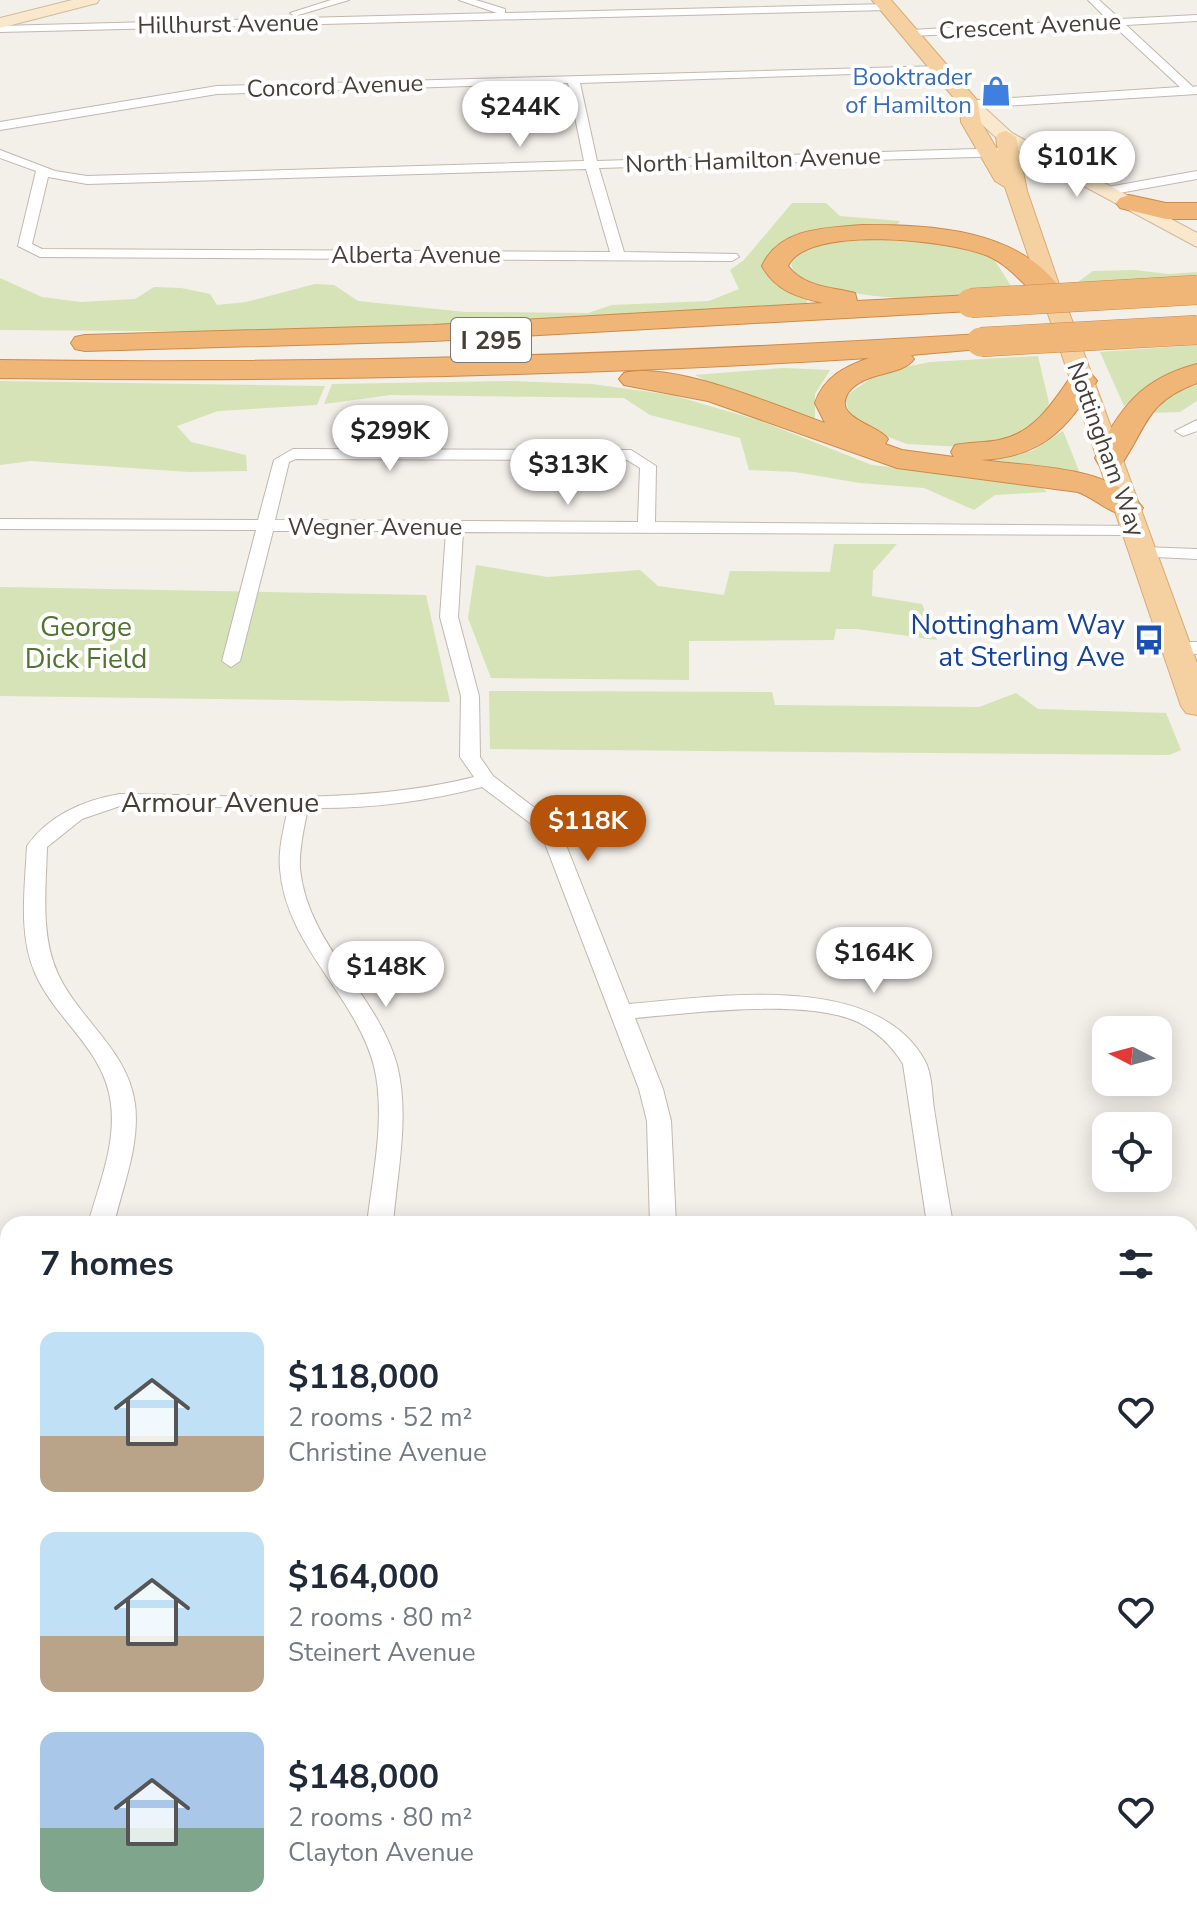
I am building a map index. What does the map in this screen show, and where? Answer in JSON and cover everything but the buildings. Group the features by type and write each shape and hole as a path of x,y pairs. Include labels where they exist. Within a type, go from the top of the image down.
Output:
{"highway":[{"path":"1118,197 1162,211 1197,211"},
{"path":"1050,293 999,250 954,238 863,232 826,235 787,248 775,266 783,278 811,291 853,300 918,306 980,328 1197,336"},
{"path":"1082,381 1064,411 1046,431 1014,447 982,452 926,451 875,440 856,433 837,419 829,407 830,393 838,383 884,362 980,328 1197,290"},
{"name":"I 295","path":"0,369 417,368 590,362 980,328 1197,302"},
{"path":"56,344 433,333 918,306"},
{"name":"I 295","path":"0,343 291,344 980,328 1197,330"},
{"path":"417,368 490,374 600,375 669,383 729,399 876,454 921,464 1074,481 1111,494 1135,530"},
{"path":"1110,458 1138,405 1162,387 1197,373"}],"main road":[{"path":"0,26 91,0"},
{"name":"Nottingham Way","path":"885,4 970,104 971,122 1001,147 1135,530 1187,648 1197,706"},
{"path":"1001,147 1034,151 1197,241"},
{"path":"1016,191 1020,169 1024,166 1040,164 1067,169"}],"street":[{"path":"260,23 344,0"},
{"path":"464,0 523,16 585,0"},
{"path":"1093,0 1194,90"},
{"name":"Hillhurst Avenue","path":"0,26 260,23 885,4"},
{"name":"Crescent Avenue","path":"911,33 1197,18"},
{"name":"Concord Avenue","path":"0,126 132,100 217,90 941,69"},
{"path":"573,80 618,256"},
{"path":"970,104 1194,90"},
{"name":"Concord Avenue","path":"29,162 23,156 22,140 40,126 67,115"},
{"name":"North Hamilton Avenue","path":"0,154 29,162 51,174 87,180 593,165 1001,147"},
{"name":"Alberta Avenue","path":"43,169 25,246 40,253 732,257"},
{"path":"1118,197 1197,175"},
{"path":"231,661 282,460 293,454 631,455 648,466 646,528"},
{"name":"Wegner Avenue","path":"0,524 1135,530 1197,554"},
{"path":"455,527 449,617 470,696 470,757 486,780 537,819 554,840 651,1089 659,1121 663,1216"},
{"name":"Armour Avenue","path":"103,1216 123,1132 124,1104 119,1080 108,1055 62,999 47,976 38,952 34,928 37,846 68,816 101,802 126,799 394,800 486,780"},
{"path":"299,802 290,866 302,921 360,1009 378,1042 386,1067 390,1098 381,1216"},
{"path":"622,1012 696,1005 814,1004 839,1008 884,1026 908,1050 915,1064 939,1216"}],"green space":[{"path":"792,203 826,203 840,216 900,221 894,229 856,228 765,265 771,279 808,299 805,306 588,322 293,332 0,330 0,278 42,297 81,302 135,299 154,287 210,294 217,305 246,302 315,284 334,285 358,301 465,312 588,313 612,305 709,301 739,289 730,270 744,260"},
{"path":"867,237 973,246 994,259 1016,294 930,298 877,296 822,286 794,276 790,256 809,242"},
{"path":"1134,270 1169,274 1197,272 1197,286 1071,287 1093,271"},
{"path":"1197,345 1197,369 1160,380 1124,406 1100,352"},
{"path":"1038,356 1049,403 1042,420 1020,441 962,447 907,444 852,423 845,397 880,372 930,362"},
{"path":"783,368 830,370 815,394 815,420 731,395 695,375"},
{"path":"0,381 325,386 317,405 218,411 177,426 191,442 246,455 247,471 189,472 31,461 0,465"},
{"path":"509,381 592,384 672,395 761,421 872,465 1038,484 1047,492 995,495 974,510 924,488 860,483 795,472 749,470 740,438 650,415 624,398 391,395 324,404 332,384"},
{"path":"1197,381 1197,401 1180,412 1142,413 1176,388"},
{"path":"1063,431 1081,476 972,460 1032,451"},
{"path":"834,544 897,544 873,571 872,596 922,604 937,640 836,629 834,640 689,641 689,680 491,678 468,618 476,565 547,577 640,570 658,586 724,595 730,571 830,572"},
{"name":"George Dick Field","path":"0,587 426,595 450,702 0,696"},
{"path":"489,691 772,692 775,705 979,707 1016,693 1038,709 1166,713 1181,750 1169,755 490,749"}],"place":[{"name":"Booktrader of Hamilton","path":"996,91"},
{"name":"Nottingham Way at Sterling Ave","path":"1149,640"}]}
